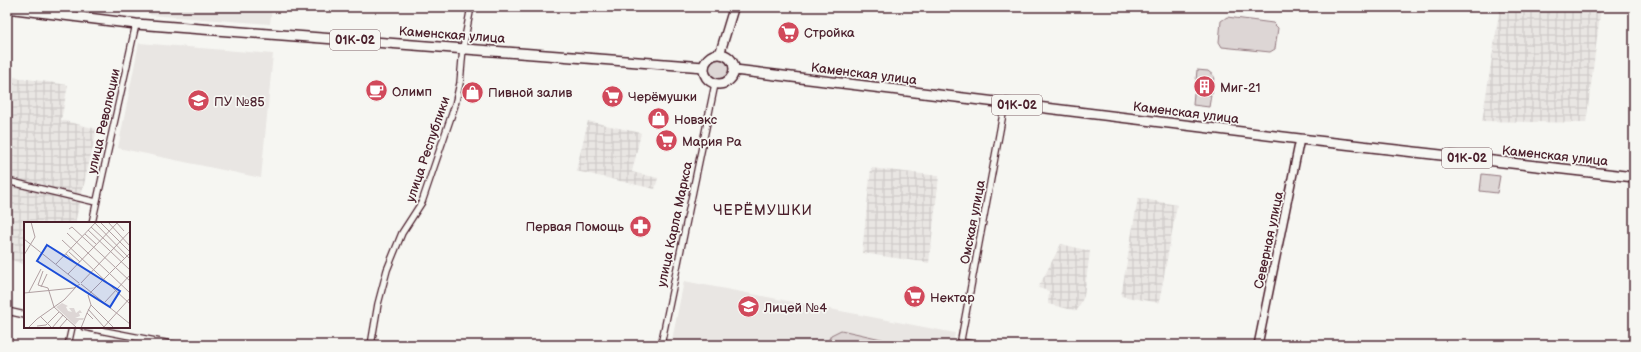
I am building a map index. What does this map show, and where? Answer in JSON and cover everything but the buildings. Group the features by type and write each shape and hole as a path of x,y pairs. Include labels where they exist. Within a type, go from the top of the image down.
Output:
{"main road":[{"path":"720,54 734,7"},
{"name":"Каменская улица","path":"7,8 136,24 704,67"},
{"path":"716,54 720,54 729,57 735,70 732,78 728,82 715,84 707,79 704,67 708,58 716,54"},
{"name":"Каменская улица","path":"735,70 1634,178"}],"street":[{"name":"улица Республики","path":"371,345 378,304 387,270 402,233 422,202 455,105 460,83 463,48 471,7"},
{"name":"улица Революции","path":"92,222 136,24"},
{"name":"улица Карла Маркса","path":"661,345 715,84"},
{"name":"Омская улица","path":"960,343 1005,103"},
{"name":"Северная улица","path":"1258,345 1300,139"},
{"path":"7,181 96,202"},
{"path":"7,311 24,315"},
{"path":"68,345 72,328"},
{"path":"89,328 176,345"},
{"path":"960,343 977,345"}],"shaded area":[{"path":"151,7 272,7 270,24 150,15"},
{"path":"1500,7 1601,7 1586,123 1482,121"},
{"path":"1227,17 1273,23 1278,28 1275,49 1270,52 1222,47 1219,42 1221,21"},
{"name":"ПУ №85","path":"139,43 273,54 261,178 118,148"},
{"path":"719,55 729,59 733,69 729,79 719,83 709,79 705,69 709,59"},
{"path":"1197,70 1208,71 1214,76 1212,93 1195,91"},
{"path":"7,76 68,85 61,120 97,129 75,222 24,222 24,265 7,258"},
{"path":"1194,93 1211,95 1209,107 1193,105"},
{"path":"588,121 641,133 632,172 658,178 655,189 576,171"},
{"path":"871,168 939,176 929,263 862,253"},
{"path":"1482,174 1500,176 1497,193 1480,191"},
{"path":"1138,198 1177,205 1159,303 1121,296"},
{"path":"1061,244 1090,251 1084,296 1077,311 1048,304 1049,291 1038,288"},
{"name":"Лицей №4","path":"684,281 955,333 953,345 671,345"},
{"path":"841,330 908,345 826,345 831,335"}],"place":[{"name":"Стройка","path":"789,32"},
{"name":"Миг-21","path":"1204,87"},
{"name":"Олимп","path":"376,91"},
{"name":"Пивной залив","path":"472,92"},
{"name":"Черёмушки","path":"612,96"},
{"name":"ПУ №85","path":"198,101"},
{"name":"Новэкс","path":"658,119"},
{"name":"Мария Ра","path":"666,141"},
{"name":"Первая Помощь","path":"640,226"},
{"name":"Нектар","path":"915,297"},
{"name":"Лицей №4","path":"749,307"}],"district":[{"name":"ЧЕРЁМУШКИ","path":"763,210"}]}
